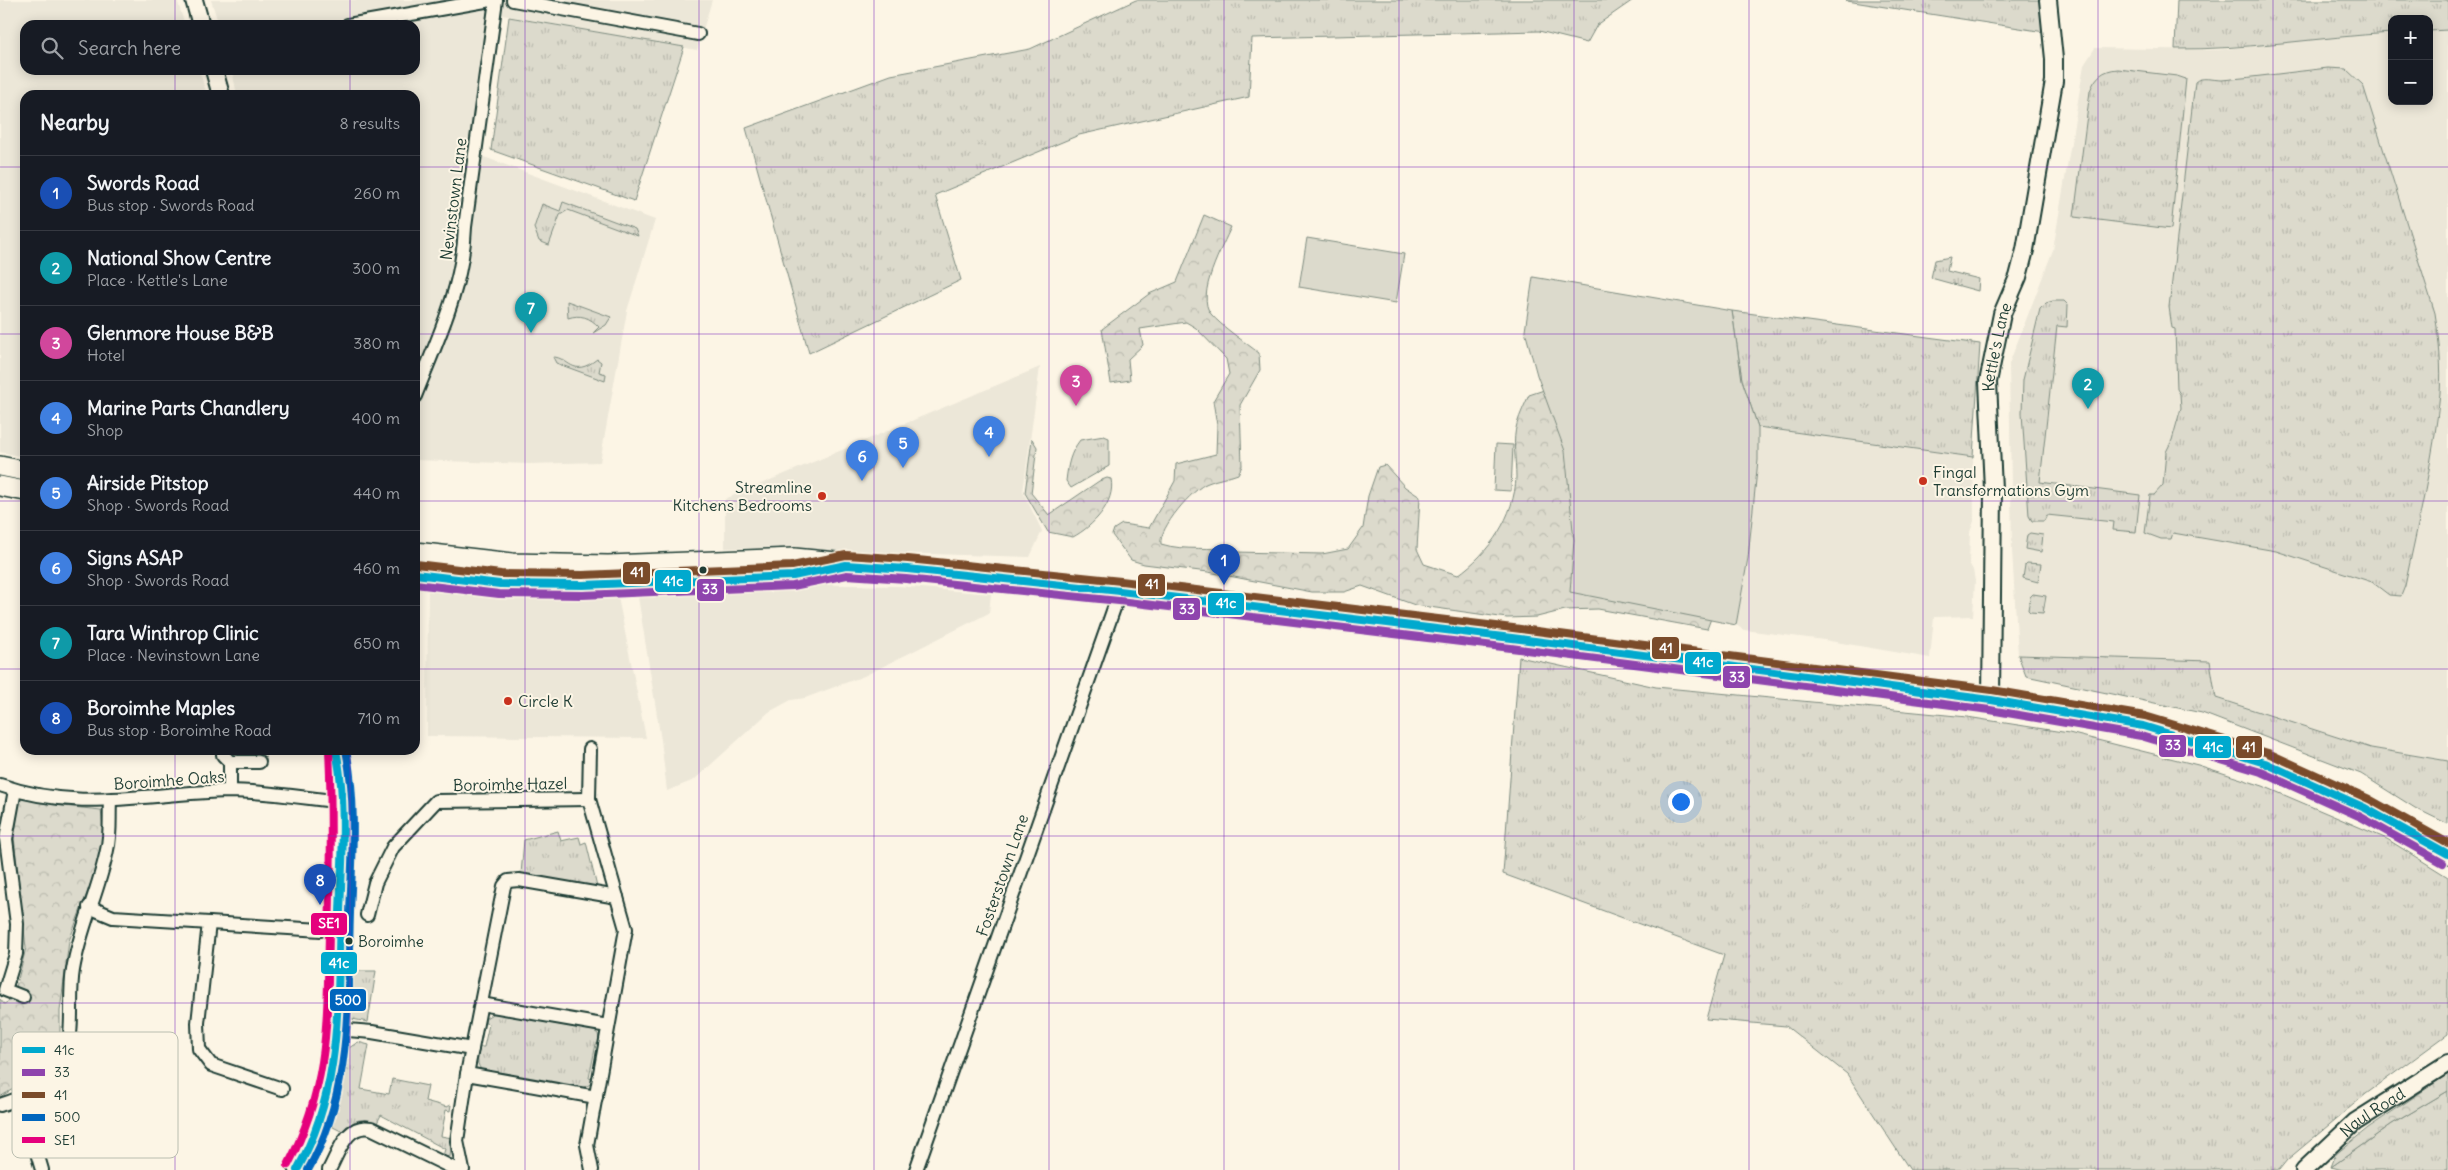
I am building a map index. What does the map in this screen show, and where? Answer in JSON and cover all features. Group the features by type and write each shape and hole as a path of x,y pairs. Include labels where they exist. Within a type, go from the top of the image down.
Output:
{"main road":[{"path":"0,466 20,470"},
{"path":"0,486 20,490"},
{"path":"420,553 512,563 608,565 794,558 846,565 965,574 1709,662 1991,700 2143,726 2265,763 2365,808 2448,854"},
{"path":"420,575 500,584 583,585 793,576 846,565"}],"street":[{"path":"194,0 200,20"},
{"path":"377,20 491,0"},
{"name":"Nevinstown Lane","path":"420,383 458,287 496,0"},
{"path":"513,0 698,34"},
{"name":"Kettle's Lane","path":"1991,700 1993,489 1988,382 2002,314 2018,277 2025,250 2054,81 2054,59 2048,0"},
{"path":"215,75 220,90"},
{"name":"Fosterstown Lane","path":"916,1170 1120,591"},
{"path":"589,799 590,749"},
{"path":"223,755 230,762 230,791"},
{"path":"297,1170 308,1152 322,1118 334,1062 342,802 338,755"},
{"path":"230,762 259,762"},
{"name":"Boroimhe Oaks","path":"0,785 64,800 110,801 184,793 230,791 342,802"},
{"path":"15,790 6,839 17,924 16,954 5,990 23,997"},
{"name":"Boroimhe Hazel","path":"367,915 375,882 393,847 436,801 589,799 626,929 587,1146 592,1170"},
{"path":"70,1032 72,973 79,937 108,849 110,801"},
{"path":"462,1170 457,1141 467,1074 504,886 508,881 519,880 616,897"},
{"path":"89,907 114,916 321,930"},
{"path":"209,923 198,1023 199,1049 211,1065 282,1089"},
{"path":"481,1004 608,1026"},
{"path":"336,1029 372,1032 472,1049"},
{"name":"Naul Road","path":"2304,1170 2354,1122 2448,1063"},
{"path":"467,1074 596,1096"},
{"path":"329,1170 346,1137 353,1129 362,1126 371,1128 457,1170"},
{"path":"38,1158 42,1170"}],"shaded area":[{"path":"0,0 177,0 183,20 20,20 20,75 201,75 205,90 20,90 20,456 0,452"},
{"path":"211,0 491,0 468,151 655,220 627,311 600,462 529,464 420,460 420,90 236,90 233,75 420,75 420,20 217,20"},
{"path":"504,0 712,0 697,50 502,15"},
{"path":"2448,30 2448,761 2371,748 2215,698 2210,661 2018,655 2012,550 2009,364 2053,250 2084,65 2095,48 2217,50 2332,37 2388,33 2388,105 2433,105 2433,31"},
{"path":"1040,367 1023,492 1042,531 1030,557 725,548 725,499"},
{"path":"1758,427 1973,457 1974,521 1970,532 1969,563 1973,570 1975,581 1973,616 1934,617 1930,658 1824,640 1744,630 1736,625 1748,558 1758,460"},
{"path":"797,584 898,586 991,594 989,613 864,676 805,698 791,700 769,712 694,780 667,791 661,740 638,597"},
{"path":"428,585 516,595 569,598 618,597 646,738 427,736"}],"green space":[{"path":"1136,0 1633,0 1597,25 1587,43 1539,31 1252,38 1249,97 1079,135 935,195 961,280 809,353 746,128 891,75 1030,49"},
{"path":"2047,0 2051,33 1847,1"},
{"path":"2177,0 2448,0 2448,30 2433,31 2433,15 2388,15 2388,33 2202,49 2175,49"},
{"path":"509,17 684,47 634,201 491,150"},
{"path":"2328,68 2346,69 2363,85 2435,313 2440,353 2440,393 2434,442 2425,490 2405,586 2401,596 2389,595 2372,582 2276,551 2173,533 2171,539 2161,539 2145,533 2150,495 2154,495 2163,485 2166,452 2172,440 2181,408 2180,394 2177,389 2175,329 2172,328 2169,307 2195,82 2204,79 2222,80"},
{"path":"2118,69 2177,76 2186,79 2171,229 2074,217 2090,91 2100,75"},
{"path":"563,202 635,229 638,236 568,210 560,215 549,245 539,241 534,228 542,204 560,211"},
{"path":"1204,215 1231,227 1208,283 1207,306 1211,314 1221,324 1259,353 1260,370 1240,405 1242,466 1238,474 1208,483 1194,493 1171,519 1165,529 1161,544 1180,548 1217,549 1235,552 1322,554 1348,549 1363,528 1368,496 1378,467 1385,465 1405,487 1420,497 1417,549 1424,564 1458,575 1490,545 1505,519 1511,506 1516,477 1515,437 1517,424 1529,395 1544,390 1718,600 1707,629 1598,609 1565,610 1537,617 1507,618 1415,605 1362,586 1344,592 1312,592 1208,572 1144,564 1131,560 1112,535 1114,529 1122,524 1149,528 1175,481 1176,464 1216,454 1217,425 1213,401 1229,374 1226,359 1196,328 1186,322 1140,329 1143,345 1128,359 1130,380 1111,383 1102,329 1149,294 1177,282"},
{"path":"1307,238 1404,254 1396,303 1299,287"},
{"path":"1950,257 1947,271 1979,279 1978,291 1931,278 1935,260"},
{"path":"1533,277 1732,311 1742,380 1758,427 1758,460 1748,558 1736,625 1570,592 1574,540 1565,451 1537,375 1525,331"},
{"path":"567,301 611,317 606,325 593,333 599,327 592,321 581,316 568,318"},
{"path":"2064,301 2068,305 2067,327 2057,326 2040,482 2140,495 2136,532 2113,530 2114,522 2047,515 2044,521 2032,521 2029,516 2022,413 2023,380 2040,309 2046,303"},
{"path":"1732,311 1980,344 1973,457 1758,427 1742,380"},
{"path":"553,357 576,367 589,365 597,359 601,362 599,372 606,374 605,381 556,363"},
{"path":"1104,436 1109,438 1109,466 1071,488 1066,481 1070,459 1080,440"},
{"path":"1032,439 1037,447 1031,493 1049,515 1099,481 1107,478 1111,479 1110,497 1101,513 1088,527 1073,537 1048,532 1025,493"},
{"path":"1496,444 1513,445 1511,491 1494,490"},
{"path":"2030,533 2043,535 2041,552 2025,549 2027,535"},
{"path":"2027,563 2041,564 2038,582 2023,578"},
{"path":"2033,594 2046,596 2043,613 2030,612 2028,610 2030,597"},
{"path":"2018,655 2210,661 2216,698 2371,748 2448,761 2448,824 2415,808 2361,774 2202,713 2026,676"},
{"path":"1519,657 1656,687 1967,717 2069,733 2198,765 2263,786 2387,839 2448,877 2448,1034 2366,1094 2287,1160 2279,1170 1910,1170 1847,1074 1786,1026 1706,1019 1724,955 1503,874"},
{"path":"20,797 63,806 101,810 104,836 99,861 69,941 60,1011 60,1032 12,1032 12,1090 0,1097 0,999 4,1004 13,999 26,948 14,837"},
{"path":"558,831 561,841 579,837 581,844 586,842 597,887 521,874 524,840"},
{"path":"350,971 376,971 368,1022 352,1019"},
{"path":"494,1013 594,1031 598,1034 600,1044 596,1044 589,1078 593,1079 591,1084 582,1088 480,1069 478,1054 480,1047 484,1047 489,1024 485,1023 486,1018"},
{"path":"358,1042 369,1045 361,1089 389,1094 392,1079 428,1086 425,1101 447,1107 451,1105 450,1111 446,1110 441,1136 452,1138 450,1157 443,1156 445,1149 381,1115 377,1123 358,1120 350,1124 343,1132 333,1127 349,1048"},
{"path":"2448,1074 2448,1091 2392,1124 2331,1167 2336,1154 2368,1128"},
{"path":"2448,1091 2448,1170 2343,1170 2331,1167 2392,1124"}],"transit line":[{"name":"41","path":"420,564 501,574 583,575 792,566 846,555 908,559 1121,581 1513,628 1992,690 2145,716 2268,753 2369,799 2448,843"},
{"name":"41c","path":"420,575 500,584 583,585 793,576 846,565 907,569 1120,591 1512,638 1991,700 2143,726 2265,763 2365,808 2448,854"},
{"name":"33","path":"420,585 499,594 583,595 793,586 847,575 906,579 1119,601 1511,648 1990,710 2141,736 2261,772 2361,817 2443,863"},
{"name":"SE1","path":"288,1165 312,1107 324,1052 328,995 330,887 329,755"},
{"name":"41c","path":"297,1170 312,1139 323,1108 335,1044 343,831 342,791 337,755"},
{"name":"500","path":"308,1170 323,1140 333,1109 345,1045 353,832 352,791 347,755"}],"place":[{"name":"Tara Winthrop Clinic","path":"531,333"},
{"name":"Glenmore House B&B","path":"1076,406"},
{"name":"National Show Centre","path":"2088,409"},
{"name":"Marine Parts Chandlery","path":"989,457"},
{"name":"Airside Pitstop","path":"903,468"},
{"name":"Signs ASAP","path":"862,481"},
{"name":"Fingal Transformations Gym","path":"1923,481"},
{"name":"Streamline Kitchens Bedrooms","path":"822,496"},
{"name":"Swords Road","path":"1224,585"},
{"name":"Circle K","path":"508,701"},
{"name":"Boroimhe Maples","path":"320,905"},
{"name":"Boroimhe","path":"349,941"}]}
